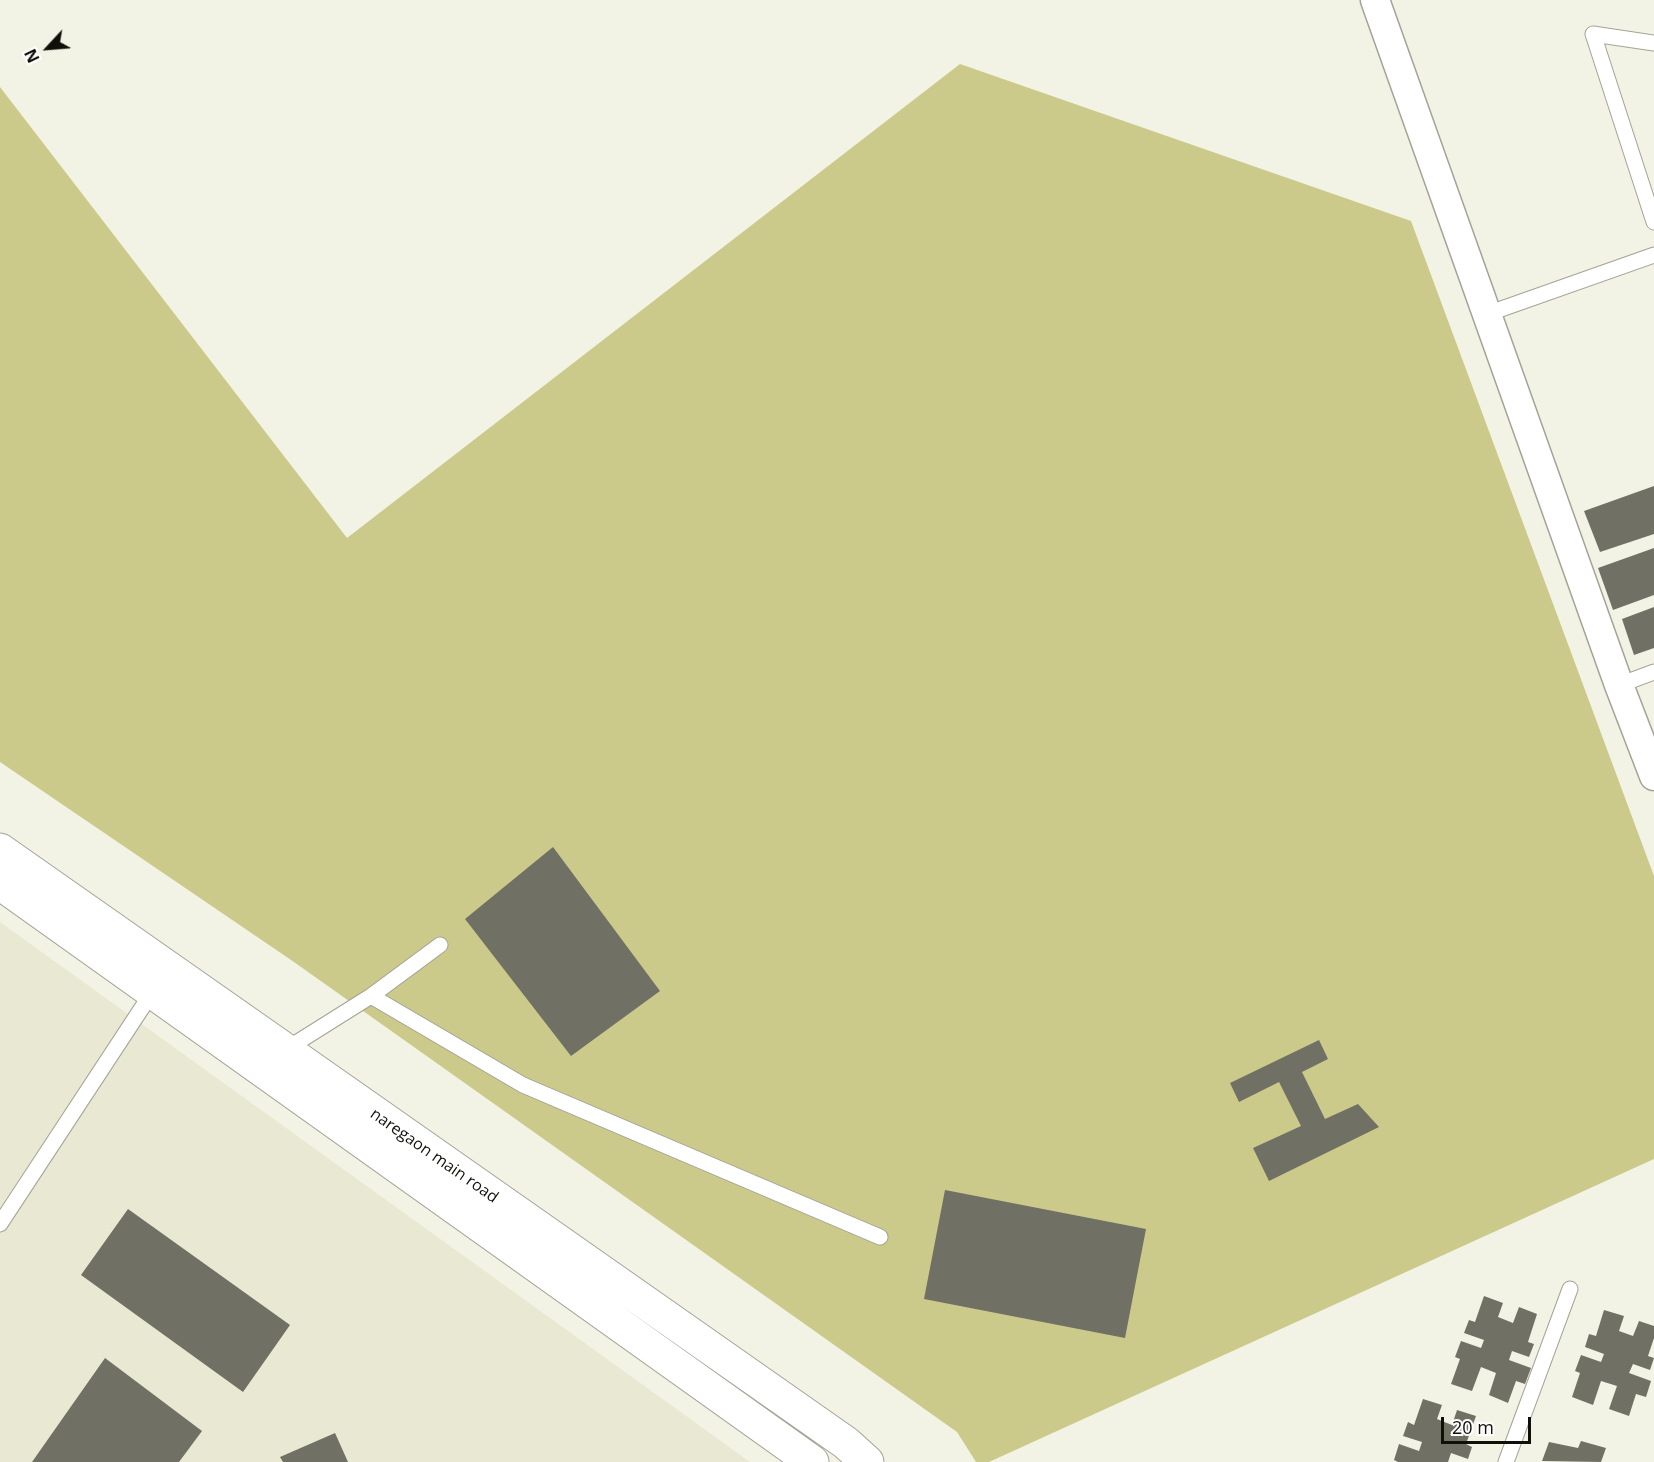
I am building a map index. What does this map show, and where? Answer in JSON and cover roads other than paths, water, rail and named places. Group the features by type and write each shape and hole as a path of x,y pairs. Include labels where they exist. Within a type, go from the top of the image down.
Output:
{"street":[{"path":"1376,0 1619,685 1654,776"},
{"name":"naregaon main road","path":"0,850 160,981 812,1462"},
{"name":"naregaon main road","path":"0,883 160,981 285,1050 836,1436 867,1462"}],"lane":[{"path":"1654,43 1593,34 1654,222"},
{"path":"1487,314 1654,255"},
{"path":"1619,685 1654,672"},
{"path":"285,1050 371,996 440,945"},
{"path":"0,1224 160,981"},
{"path":"371,996 524,1085 880,1237"},
{"path":"1506,1462 1570,1290"}]}
